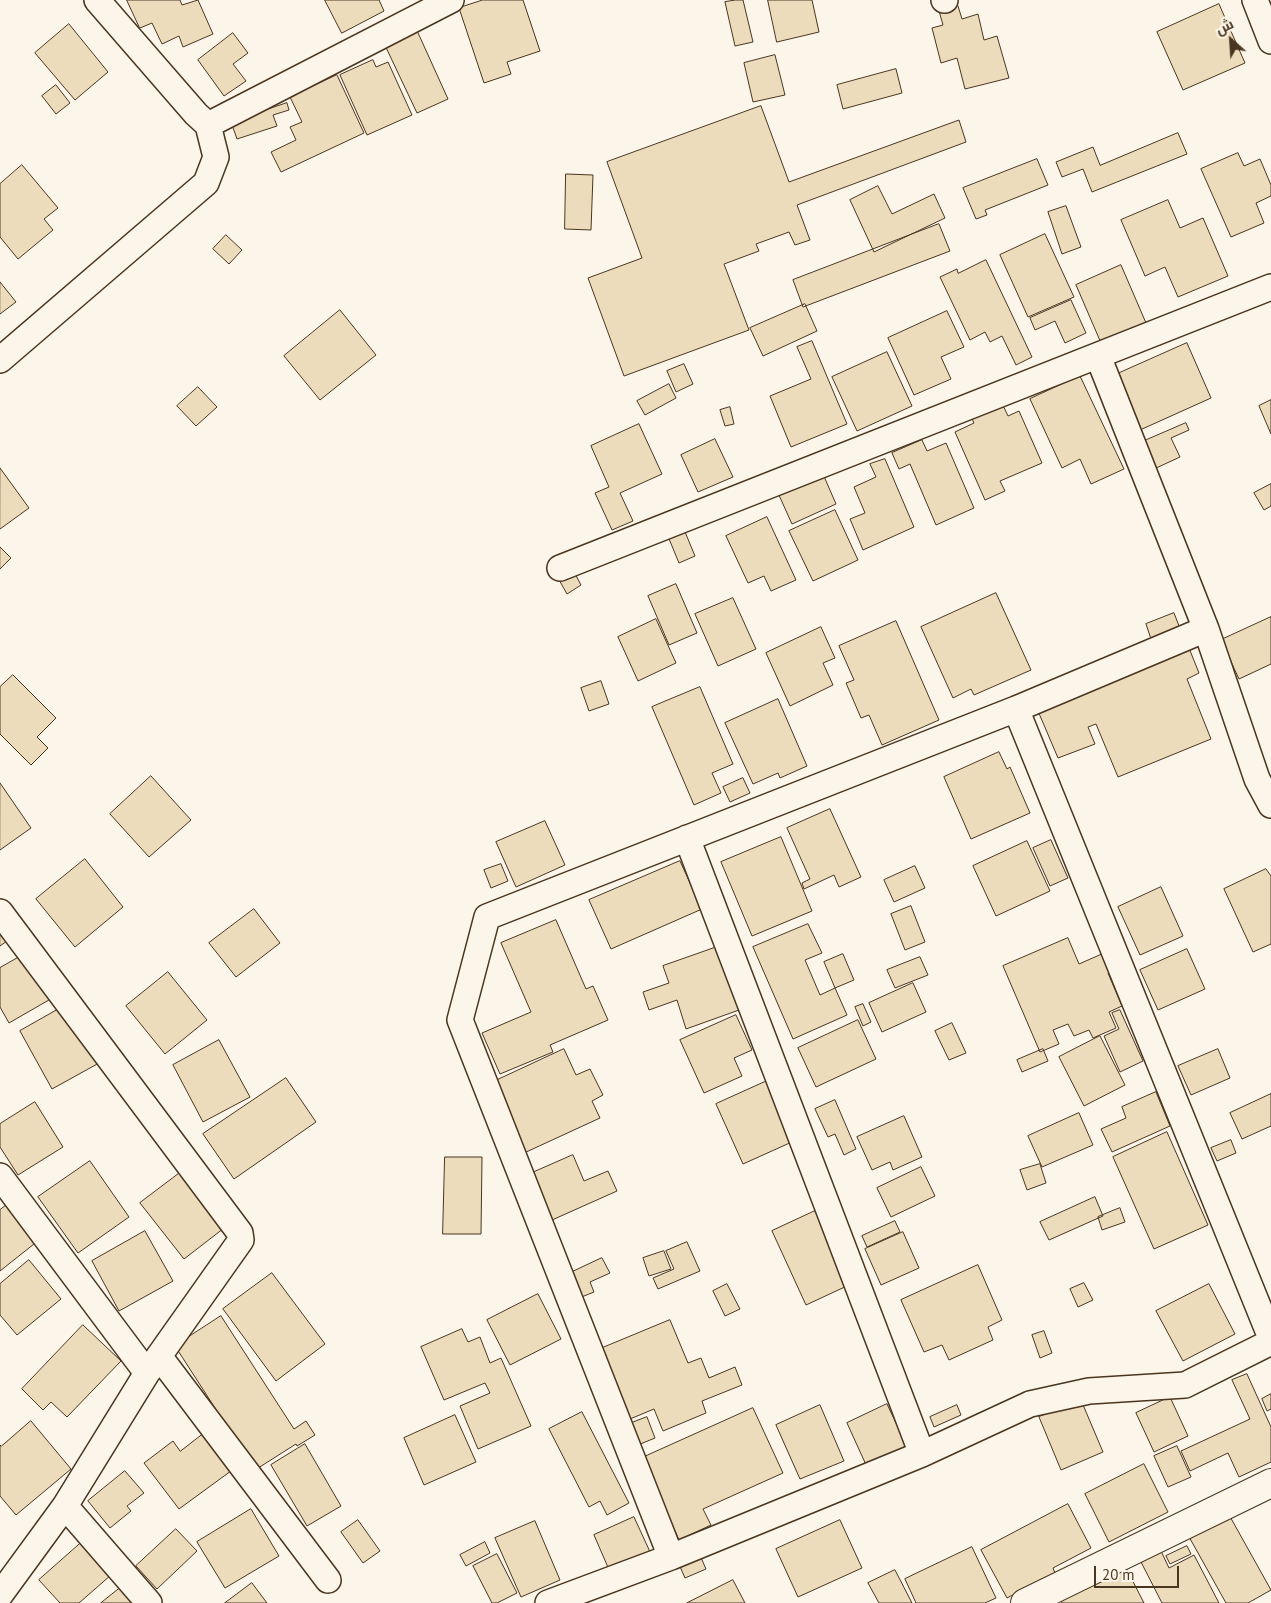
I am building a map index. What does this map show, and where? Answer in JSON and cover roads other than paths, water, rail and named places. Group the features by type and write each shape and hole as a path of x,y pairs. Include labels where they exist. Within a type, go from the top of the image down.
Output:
{"street":[{"path":"0,360 206,183 216,157 208,125 196,114 97,0"},
{"path":"208,125 451,0"},
{"path":"1255,0 1271,41"},
{"path":"560,568 1271,287"},
{"path":"1098,356 1264,777 1271,805"},
{"path":"671,1557 460,1020 487,917 1016,708 1206,630"},
{"path":"1016,708 1271,1338"},
{"path":"687,838 922,1454"},
{"path":"0,912 240,1233 241,1240 153,1365 65,1506 0,1595"},
{"path":"0,1176 328,1580"},
{"path":"548,1603 671,1557 922,1454 1030,1404 1089,1391 1185,1385 1271,1342"},
{"path":"1026,1603 1271,1484"},
{"path":"65,1506 149,1603"}]}
